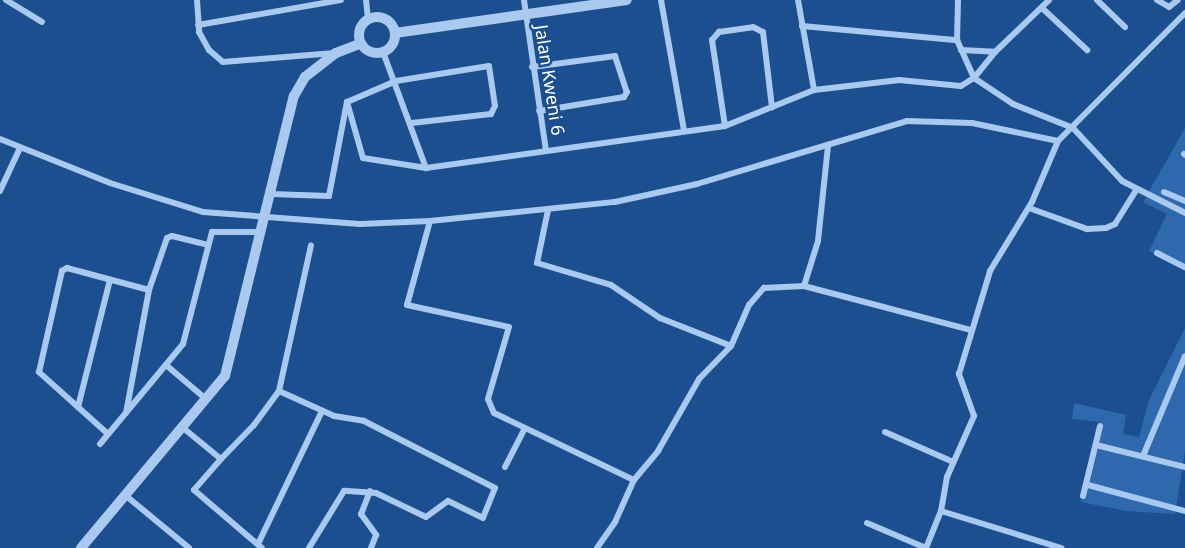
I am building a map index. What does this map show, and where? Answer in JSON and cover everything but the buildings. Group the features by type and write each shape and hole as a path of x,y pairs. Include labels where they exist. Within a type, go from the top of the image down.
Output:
{"street":[{"path":"6,0 42,22"},
{"path":"197,0 198,25 209,50 224,62 336,53 360,44"},
{"path":"198,25 315,2 341,0"},
{"path":"366,0 368,18 359,29 360,44 370,52 383,52 392,45 395,33 386,19 368,18"},
{"name":"Jalan Kweni 6","path":"524,0 546,150"},
{"path":"395,33 627,0"},
{"path":"661,0 684,131"},
{"path":"798,0 814,90"},
{"path":"958,0 957,40 974,78 1013,104 1073,128 1136,190 1185,213"},
{"path":"347,102 363,158 426,168 725,126 814,90 899,80 956,87 974,78 995,52 1049,0"},
{"path":"1096,0 1125,27"},
{"path":"1157,0 1164,6 1172,6 1178,0"},
{"path":"1042,8 1087,50"},
{"path":"867,523 926,548 941,511 953,462 974,416 959,374 990,271 1029,208 1058,141 1185,13"},
{"path":"802,26 957,40"},
{"path":"725,126 712,40 719,32 753,27 763,32 772,106"},
{"path":"961,50 995,52"},
{"path":"383,52 412,123 426,168"},
{"path":"81,548 206,399 231,365 270,194 298,87 336,53"},
{"path":"532,66 615,56 627,92 624,97 540,111"},
{"path":"347,102 396,81 489,66 495,106 491,114 412,123"},
{"path":"270,194 329,196 347,102"},
{"path":"0,139 156,198 203,212 265,219 360,224 430,221 615,202 697,184 907,121 945,119 1058,141"},
{"path":"804,286 818,241 828,146"},
{"path":"0,191 20,148"},
{"path":"1029,208 1087,229 1106,228 1115,224 1136,190"},
{"path":"1164,192 1185,201"},
{"path":"548,210 537,263 611,285 660,318 732,346"},
{"path":"430,221 407,305 509,327 488,399 494,413 524,430 598,460 634,480"},
{"path":"100,444 166,365 187,335 212,232 261,232"},
{"path":"126,413 149,290 169,236 208,244"},
{"path":"311,245 279,391 254,425 194,489 260,546 322,411"},
{"path":"1157,253 1185,267"},
{"path":"108,434 39,372 62,271 67,268 149,290"},
{"path":"78,407 110,280"},
{"path":"597,548 615,522 634,480 658,451 699,379 732,346 749,305 764,288 804,286 971,330"},
{"path":"1143,456 1185,356"},
{"path":"166,365 206,399"},
{"path":"279,391 322,411 364,421 495,488 483,518 448,501 431,515 421,516 370,491 357,489 341,493 309,548"},
{"path":"1083,496 1088,485 1100,426"},
{"path":"182,427 221,459"},
{"path":"505,466 524,430"},
{"path":"885,432 953,462"},
{"path":"1095,445 1185,467"},
{"path":"1088,485 1185,511"},
{"path":"370,491 361,514 376,535 371,548"},
{"path":"125,495 189,548"},
{"path":"941,511 1061,548"}],"shaded area":[{"path":"1185,128 1185,271 1149,251 1167,214 1143,202"},
{"path":"1185,328 1185,451 1175,514 1126,511 1081,502 1100,422 1072,419 1074,403 1126,415 1123,434 1139,437 1149,400"}]}
